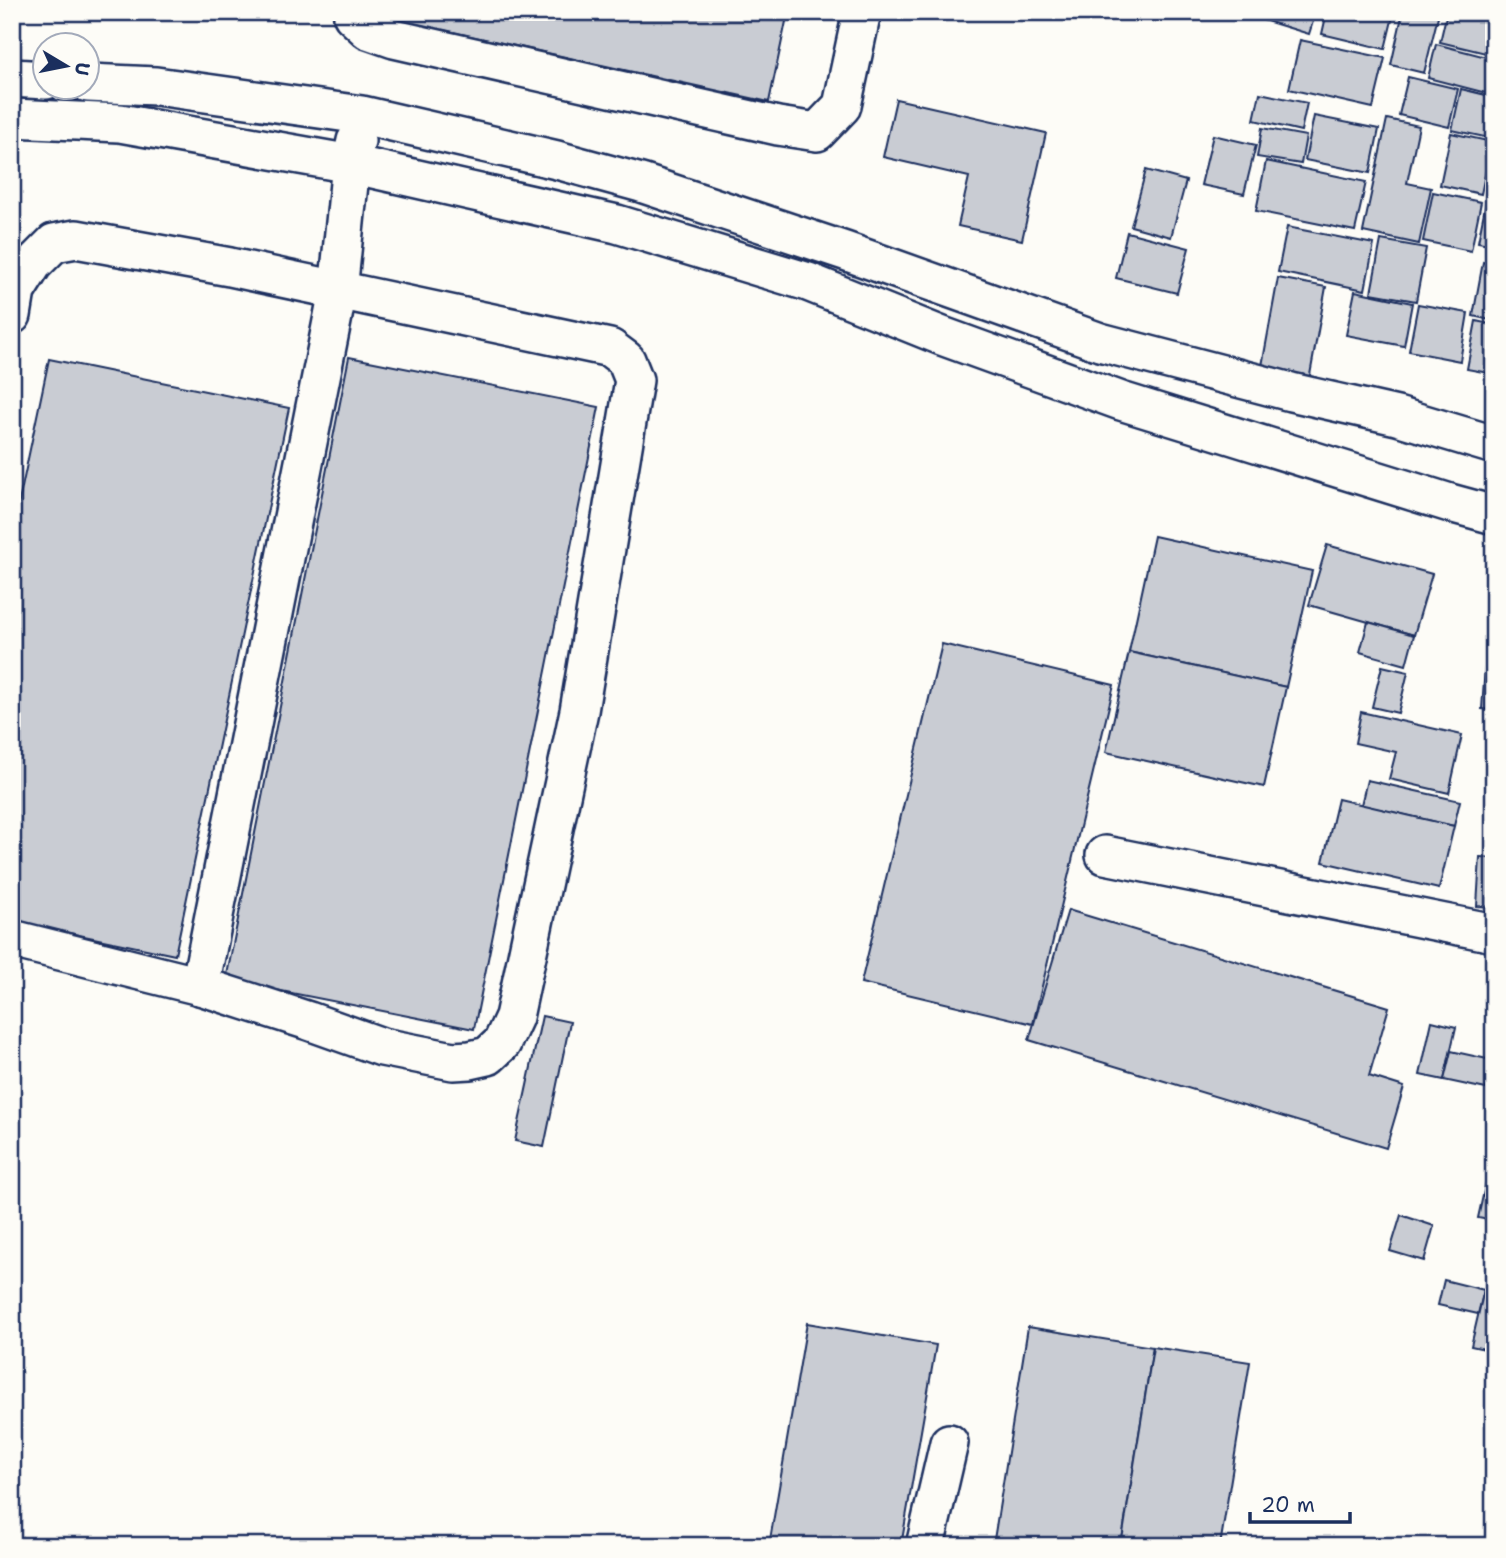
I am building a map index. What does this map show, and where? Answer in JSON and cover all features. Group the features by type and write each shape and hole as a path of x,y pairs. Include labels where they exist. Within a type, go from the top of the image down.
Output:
{"lane":[{"path":"354,12 353,16 368,30 394,39 778,126 817,132 842,106 862,12"},
{"path":"12,78 32,79"},
{"path":"102,84 156,86 362,115 557,160 641,183 845,251 1100,342 1397,416 1494,445"},
{"path":"200,986 338,291 351,164 362,115"},
{"path":"12,118 120,123 351,164 617,224 808,282 942,336 1121,401 1450,503 1494,514"},
{"path":"12,315 16,291 33,264 54,243 76,239 230,267 610,348 626,360 634,380 579,711 514,1017 502,1043 488,1055 453,1061 382,1047 200,986 12,939"},
{"path":"1105,855 1494,933"},
{"path":"925,1546 949,1443"}],"building":[{"path":"376,12 788,12 769,102 375,15"},
{"path":"1251,12 1316,12 1309,34 1250,16"},
{"path":"1327,12 1394,12 1385,49 1322,34"},
{"path":"1403,12 1439,12 1424,73 1391,65"},
{"path":"1447,12 1476,12 1494,17 1494,55 1440,42"},
{"path":"1300,40 1385,58 1373,108 1289,89"},
{"path":"1436,44 1494,59 1494,95 1428,78"},
{"path":"1408,77 1458,89 1449,127 1399,115"},
{"path":"1461,89 1494,97 1494,139 1452,130"},
{"path":"1260,93 1307,103 1301,131 1254,120"},
{"path":"896,99 1046,133 1022,240 958,226 969,177 883,157"},
{"path":"1314,116 1379,129 1370,173 1305,160"},
{"path":"1387,119 1419,126 1407,183 1431,188 1419,244 1363,232"},
{"path":"1262,128 1306,136 1301,164 1257,157"},
{"path":"1451,133 1492,142 1481,194 1440,185"},
{"path":"1213,135 1256,145 1244,194 1201,185"},
{"path":"1266,161 1366,182 1355,231 1256,211"},
{"path":"1146,170 1186,181 1171,237 1131,226"},
{"path":"1489,187 1494,188 1494,245 1478,242"},
{"path":"1433,192 1481,202 1471,251 1423,241"},
{"path":"1287,227 1374,244 1365,290 1278,272"},
{"path":"1127,232 1189,248 1177,293 1116,278"},
{"path":"1381,240 1426,248 1416,301 1371,293"},
{"path":"1483,262 1494,265 1494,321 1473,316"},
{"path":"1278,278 1326,287 1308,386 1260,377"},
{"path":"1355,291 1412,303 1404,346 1346,335"},
{"path":"1418,304 1468,313 1460,361 1409,351"},
{"path":"1476,321 1494,325 1494,374 1467,369"},
{"path":"349,357 599,407 474,1029 226,980"},
{"path":"49,359 289,408 175,955 12,921 12,535"},
{"path":"1494,388 1494,434 1485,433"},
{"path":"1154,536 1312,571 1286,687 1129,652"},
{"path":"1327,545 1432,574 1414,635 1309,605"},
{"path":"1368,622 1414,635 1406,665 1360,652"},
{"path":"942,644 1114,685 1033,1024 861,983"},
{"path":"1129,652 1286,687 1264,787 1106,752"},
{"path":"1382,666 1408,672 1398,713 1372,707"},
{"path":"1485,667 1494,668 1494,710 1482,709"},
{"path":"1361,712 1462,735 1449,793 1389,779 1396,752 1355,743"},
{"path":"1367,780 1460,801 1454,826 1361,805"},
{"path":"1338,799 1454,826 1439,889 1323,862"},
{"path":"1480,857 1494,858 1494,907 1477,906"},
{"path":"1068,910 1389,1007 1369,1076 1404,1087 1386,1148 1029,1040"},
{"path":"542,1016 570,1022 544,1147 515,1141"},
{"path":"1432,1021 1456,1027 1444,1080 1420,1075"},
{"path":"1451,1051 1492,1060 1486,1089 1444,1080"},
{"path":"1486,1182 1494,1184 1494,1221 1478,1218"},
{"path":"1401,1215 1434,1226 1424,1261 1390,1251"},
{"path":"1444,1280 1484,1290 1478,1314 1438,1305"},
{"path":"1484,1290 1494,1292 1494,1351 1471,1346"},
{"path":"807,1323 936,1345 901,1546 769,1546"},
{"path":"1028,1327 1153,1347 1121,1546 993,1546"},
{"path":"1153,1347 1250,1362 1220,1546 1121,1546"}]}
